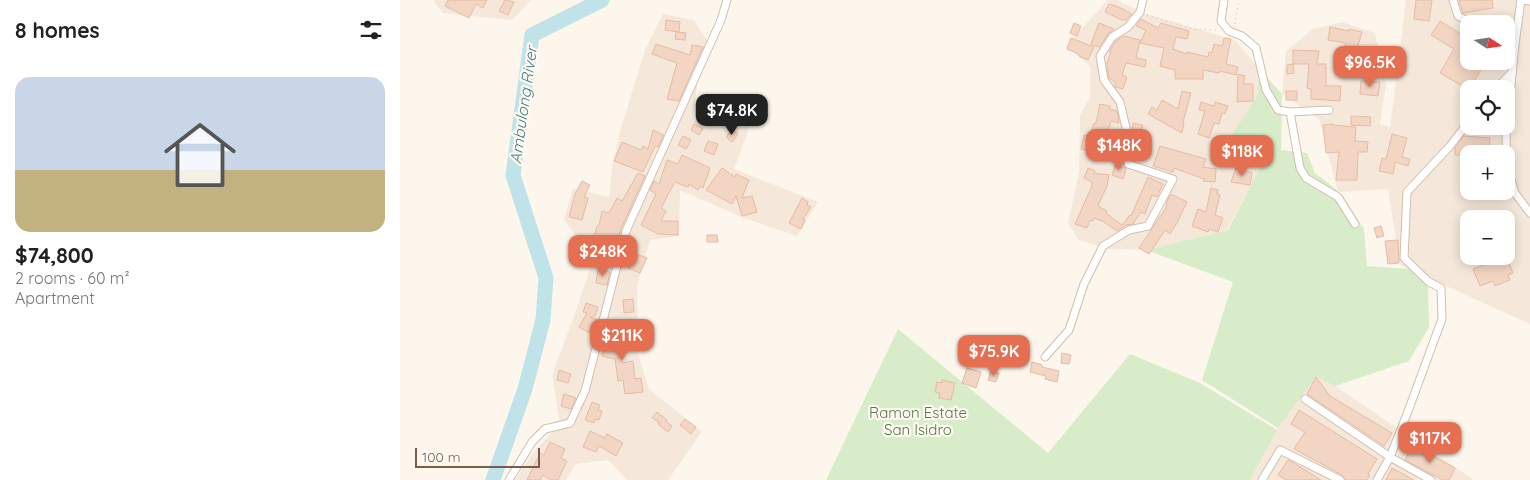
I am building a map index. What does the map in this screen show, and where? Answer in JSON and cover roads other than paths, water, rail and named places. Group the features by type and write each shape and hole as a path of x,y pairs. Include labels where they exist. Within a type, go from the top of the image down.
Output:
{"street":[{"path":"509,480 532,442 545,430 570,423 585,391 626,231 721,20 726,0"},
{"path":"1045,357 1069,330 1084,284 1104,246 1129,230 1148,226 1173,179 1128,164 1127,132 1120,102 1104,80 1100,56 1112,37 1128,27 1140,12 1143,0"},
{"path":"1224,0 1221,21 1229,31 1242,36 1256,48 1266,90 1278,110 1290,112 1329,110"},
{"path":"1453,0 1460,17"},
{"path":"1515,44 1521,0 1530,1"},
{"path":"1504,80 1512,72"},
{"path":"1512,72 1506,136 1508,166 1515,193 1530,213"},
{"path":"1290,112 1300,168 1306,178 1338,198 1355,224"},
{"path":"1377,480 1390,457 1442,319 1442,288 1429,282 1404,258 1407,192 1460,133"},
{"path":"1305,399 1390,457 1430,480"},
{"path":"1262,480 1280,450 1340,480"}],"waterway":[{"name":"Ambulong River","path":"493,480 525,389 543,320 546,278 513,175 532,35 602,0"}],"park label":[{"name":"Ramon Estate San Isidro","path":"918,422"}]}
